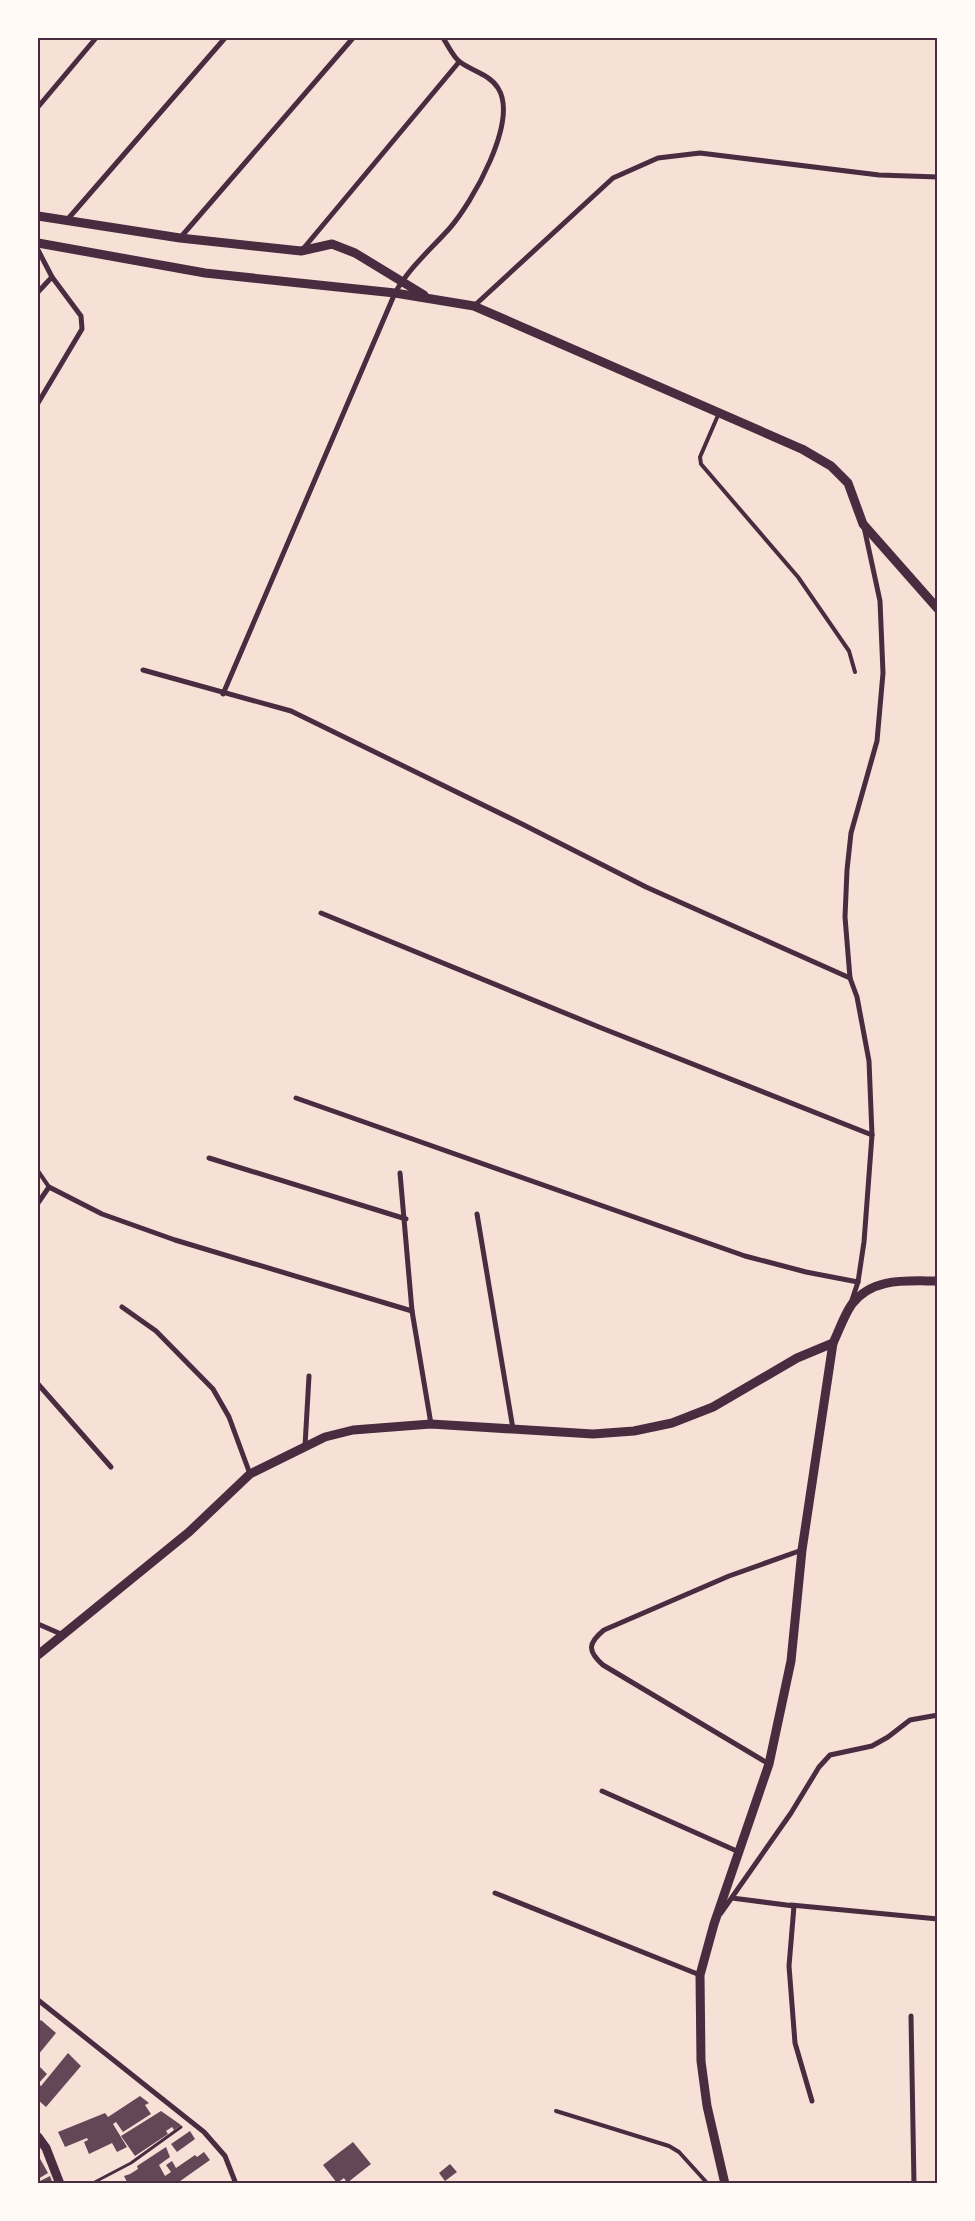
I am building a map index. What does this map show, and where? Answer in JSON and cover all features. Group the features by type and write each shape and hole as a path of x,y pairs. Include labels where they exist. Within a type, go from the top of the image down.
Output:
{"street":[{"path":"38,107 96,38"},
{"path":"67,220 225,38"},
{"path":"180,238 353,38"},
{"path":"223,694 402,280 449,228 470,199 501,133 504,113 503,98 497,87 487,77 459,62 443,38"},
{"path":"301,251 459,62"},
{"path":"474,306 613,178 658,158 700,153 879,175 938,177"},
{"path":"38,216 180,238 301,251 332,244 344,247 402,280 427,297"},
{"path":"38,243 205,273 396,293 474,306 802,449 831,466 848,482 863,524 880,601 883,673 877,741 851,833 847,870 846,917 850,978 857,997 869,1061 872,1135 864,1242 858,1282 834,1343 802,1550 791,1661 769,1764 714,1924 700,1975 701,2060 707,2106 725,2184"},
{"path":"38,250 52,276 81,316 82,329 38,403"},
{"path":"38,292 52,276"},
{"path":"863,524 938,609"},
{"path":"143,670 223,694 291,711 505,815 646,887 850,978"},
{"path":"321,913 590,1024 872,1135"},
{"path":"296,1098 745,1256 806,1272 858,1282"},
{"path":"209,1158 406,1220"},
{"path":"400,1173 406,1220 412,1311 431,1424"},
{"path":"38,1203 49,1187 102,1214 175,1240 412,1311"},
{"path":"477,1214 513,1429"},
{"path":"850,1306 875,1285 895,1281 938,1281"},
{"path":"122,1307 156,1331 213,1389 229,1417 250,1474"},
{"path":"38,1656 61,1634 189,1532 250,1474 325,1437 353,1430 431,1424 592,1434 634,1431 672,1423 713,1407 797,1358 834,1343"},
{"path":"305,1446 309,1376"},
{"path":"38,1384 111,1467"},
{"path":"769,1764 603,1665 594,1657 591,1646 595,1637 604,1630 729,1576 802,1550"},
{"path":"38,1624 61,1634"},
{"path":"714,1924 791,1813 819,1767 830,1755 872,1746 888,1737 910,1720 938,1714"},
{"path":"602,1791 739,1852"},
{"path":"495,1893 700,1975"},
{"path":"732,1898 938,1919"},
{"path":"788,1905 794,1906 789,1966 795,2043 812,2101"},
{"path":"38,2000 204,2132 225,2156 236,2184"},
{"path":"911,2016 914,2184"},
{"path":"38,2137 46,2148 60,2184"}],"lane":[{"path":"719,413 700,457 701,464 798,577 849,651 855,672"},
{"path":"38,1171 49,1187"},
{"path":"556,2111 669,2146 679,2152 708,2184"}],"path":[{"path":"91,2184 131,2163 190,2121"}],"building":[{"path":"41,2020 56,2033 38,2055 38,2023"},
{"path":"68,2053 81,2066 46,2107 38,2100 38,2084 41,2086"},
{"path":"38,2065 47,2074 38,2084"},
{"path":"140,2096 149,2103 145,2105 151,2114 123,2132 116,2122 113,2124 127,2147 117,2152 112,2143 89,2154 84,2142 88,2140 87,2138 65,2147 58,2132 105,2113 108,2117"},
{"path":"161,2111 181,2125 174,2130 172,2127 166,2131 168,2134 135,2156 121,2136"},
{"path":"190,2131 195,2139 177,2152 171,2144"},
{"path":"353,2142 371,2164 347,2183 344,2178 337,2183 323,2165"},
{"path":"166,2147 170,2157 159,2165 165,2176 171,2172 166,2165 172,2161 176,2168 195,2155 197,2157 204,2152 210,2160 176,2184 160,2184 159,2181 154,2184 128,2184 124,2176 138,2169 137,2166"},
{"path":"38,2155 48,2173 38,2179"},
{"path":"450,2164 457,2172 445,2181 439,2173"},
{"path":"50,2176 53,2184 38,2184 38,2182"}]}
